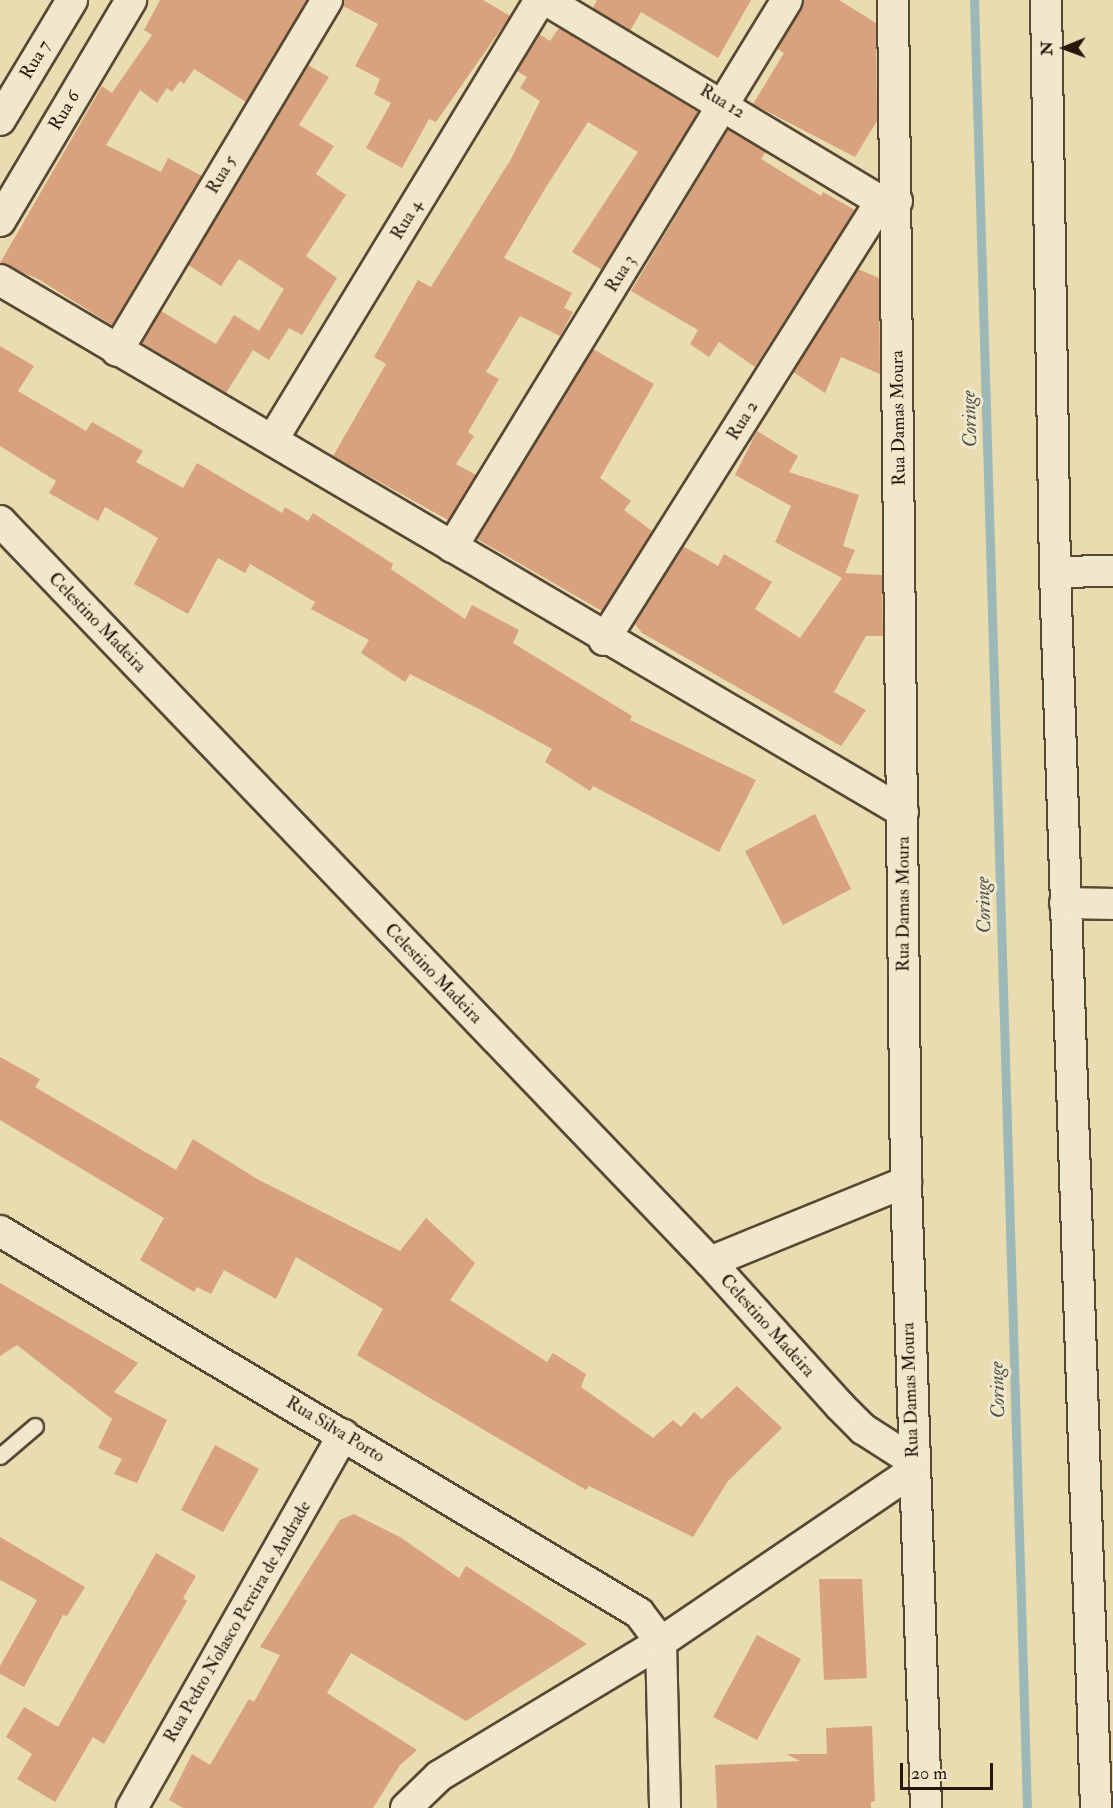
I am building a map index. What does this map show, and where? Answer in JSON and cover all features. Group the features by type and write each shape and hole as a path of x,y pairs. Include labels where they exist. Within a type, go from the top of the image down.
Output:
{"street":[{"name":"Rua 7","path":"0,120 72,0"},
{"name":"Rua 6","path":"0,222 131,0"},
{"name":"Rua 5","path":"117,351 327,0"},
{"name":"Rua 4","path":"273,439 540,0"},
{"name":"Rua 12","path":"546,0 889,201"},
{"name":"Rua 3","path":"452,547 726,104 786,0"},
{"name":"Rua Damas Moura","path":"893,0 889,201 903,812 906,1182 913,1466 926,1808"},
{"path":"1046,0 1055,572 1096,1808"},
{"name":"Rua 2","path":"604,640 889,201"},
{"path":"0,280 117,351 273,439 604,640 903,812"},
{"name":"Celestino Madeira","path":"0,521 710,1262 863,1429 913,1466"},
{"path":"1055,572 1113,571"},
{"path":"1065,903 1113,904"},
{"path":"710,1262 906,1182"},
{"name":"Rua Silva Porto","path":"0,1231 639,1613 660,1642"},
{"name":"Rua Pedro Nolasco Pereira de Andrade","path":"132,1808 344,1435"},
{"path":"406,1808 439,1776 660,1642 913,1466"},
{"path":"660,1642 665,1808"}],"lane":[{"path":"0,1456 35,1426"}],"building":[{"path":"160,0 307,0 246,102 194,69 184,84 180,81 172,92 167,88 157,103 140,90 106,145 161,172 168,158 202,176 112,325 38,279 0,263 102,86 112,93 152,35 144,30"},
{"path":"344,0 483,0 510,16 436,122 429,119 402,168 366,148 391,103 374,94 380,79 355,66 378,24 343,6"},
{"path":"597,0 751,0 718,58 641,12 630,31 593,8"},
{"path":"804,0 839,0 876,23 877,121 855,157 753,104 784,53 778,49"},
{"path":"559,28 698,112 602,270 572,252 638,152 588,122 546,187 504,258 572,293 564,308 573,312 560,336 520,316 486,372 499,379 468,432 474,436 456,464 476,475 448,520 333,456 386,364 374,357 418,280 431,287 511,159 540,101 520,88 527,77 517,71 539,34 550,41"},
{"path":"308,65 329,77 299,125 334,146 316,174 346,195 306,256 337,278 302,335 289,328 269,360 253,350 226,393 142,343 161,311 216,344 234,315 259,331 284,289 239,259 221,286 188,265"},
{"path":"728,129 766,152 761,159 821,196 823,192 855,210 755,367 719,342 709,357 690,344 698,330 631,291"},
{"path":"858,269 879,278 880,374 841,357 825,393 793,372"},
{"path":"0,346 34,366 18,391 86,431 92,422 143,451 136,462 183,488 197,463 282,513 285,507 308,521 313,513 393,564 391,569 465,619 472,605 519,630 513,643 632,716 630,720 756,780 719,852 593,786 590,791 545,762 552,749 481,710 410,674 405,682 361,653 369,640 311,609 315,602 250,564 245,573 218,558 188,614 134,584 158,538 105,507 98,521 49,493 56,481 0,446"},
{"path":"593,349 654,384 600,478 631,501 624,510 652,531 602,611 477,539"},
{"path":"757,431 798,456 789,472 859,495 843,546 855,550 845,573 882,575 883,636 866,636 834,692 866,710 841,746 642,633 635,624 683,546 718,566 724,554 772,582 755,609 800,638 842,578 775,542 791,506 735,475"},
{"path":"815,814 851,889 783,925 745,851"},
{"path":"0,1057 40,1079 35,1087 176,1170 193,1139 259,1180 400,1251 426,1218 475,1263 450,1300 547,1362 553,1353 586,1374 581,1387 653,1438 673,1420 681,1427 694,1412 702,1419 737,1386 782,1428 728,1481 693,1537 589,1486 586,1490 357,1355 383,1309 296,1257 276,1299 224,1270 211,1294 197,1287 194,1292 140,1260 164,1218 0,1120"},
{"path":"0,1283 138,1363 114,1392 167,1420 137,1483 114,1474 122,1459 98,1448 112,1419 17,1345 0,1356"},
{"path":"215,1445 259,1469 223,1532 181,1510"},
{"path":"354,1514 400,1537 459,1578 466,1566 587,1644 466,1721 351,1653 327,1693 417,1750 400,1765 373,1808 183,1808 169,1800 192,1754 210,1765 249,1699 254,1702 280,1655 260,1647 340,1520"},
{"path":"0,1537 85,1587 67,1616 63,1615 24,1687 0,1674 0,1666 37,1600 0,1580"},
{"path":"156,1553 196,1576 183,1598 187,1601 104,1744 93,1737 55,1802 17,1779 32,1754 6,1737 24,1707 58,1727"},
{"path":"819,1579 862,1579 867,1678 824,1680"},
{"path":"757,1635 801,1659 757,1740 713,1717"},
{"path":"872,1726 875,1801 871,1802 871,1808 717,1808 715,1765 800,1761 786,1754 827,1754 826,1728"}],"waterway":[{"name":"Coringe","path":"974,0 1027,1808"}]}
